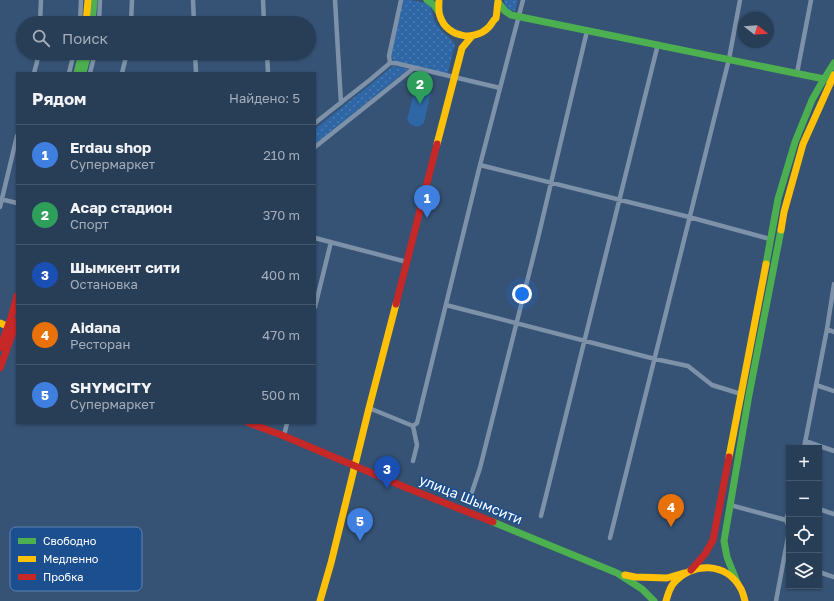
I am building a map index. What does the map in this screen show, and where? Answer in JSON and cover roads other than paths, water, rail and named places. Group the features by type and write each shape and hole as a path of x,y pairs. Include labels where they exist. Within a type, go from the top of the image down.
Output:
{"main road":[{"path":"87,16 88,0"},
{"path":"93,16 94,0"},
{"path":"427,0 434,5 438,11"},
{"path":"439,0 438,11 440,18 447,29 460,41 462,48"},
{"path":"453,33 466,37 485,31 490,27 497,15 497,1"},
{"path":"497,1 504,11 515,15 831,79"},
{"path":"494,21 515,15"},
{"path":"320,601 331,564 369,408 462,48 472,36"},
{"path":"77,72 80,60"},
{"path":"83,72 86,60"},
{"path":"745,601 742,590 729,564 724,547 724,541 749,395 784,212 803,144 827,91 834,63"},
{"path":"666,601 668,591 675,581 702,557 713,540 778,199 791,153 806,114 831,79"},
{"path":"0,368 14,327 16,306"},
{"path":"0,323 14,327"},
{"path":"0,348 14,327"},
{"name":"улица Шымсити","path":"252,424 355,465 407,488 465,510 617,574 643,589 654,601"},
{"name":"улица Шымсити","path":"617,574 635,577 667,578 703,567 716,568 727,573 737,582"}],"street":[{"path":"40,16 41,0"},
{"path":"80,16 81,0"},
{"path":"99,16 100,0"},
{"path":"131,16 132,0"},
{"path":"193,0 194,16"},
{"path":"263,0 264,16"},
{"path":"335,0 341,103"},
{"path":"390,63 389,56 401,0"},
{"path":"413,426 417,423 500,88 515,15 523,0"},
{"path":"610,538 729,59 740,0"},
{"path":"797,73 811,0"},
{"path":"472,492 480,468 538,238 587,30"},
{"path":"541,516 658,44"},
{"path":"34,72 37,60"},
{"path":"69,72 72,60"},
{"path":"90,72 93,60"},
{"path":"122,72 125,60"},
{"path":"195,60 196,72"},
{"path":"267,60 268,72"},
{"path":"316,123 390,63 396,63 500,88"},
{"path":"316,146 414,68"},
{"path":"0,207 16,140"},
{"path":"480,165 690,217 770,239"},
{"path":"1,199 16,203"},
{"path":"316,238 407,262"},
{"path":"316,303 331,242"},
{"path":"804,445 834,284"},
{"path":"446,305 654,359 688,366 712,385 741,394"},
{"path":"826,329 834,332"},
{"path":"816,385 834,391"},
{"path":"369,408 413,426"},
{"path":"284,436 287,424"},
{"path":"413,426 418,445 413,461"},
{"path":"805,441 834,451"},
{"path":"730,505 786,520"},
{"path":"822,510 834,514"},
{"path":"776,601 786,549"},
{"path":"822,573 834,577"}],"place":[{"name":"Асар стадион","path":"420,104"},
{"name":"Erdau shop","path":"427,218"},
{"name":"Шымкент сити","path":"387,489"},
{"name":"Aidana","path":"671,527"},
{"name":"SHYMCITY","path":"360,541"}]}
